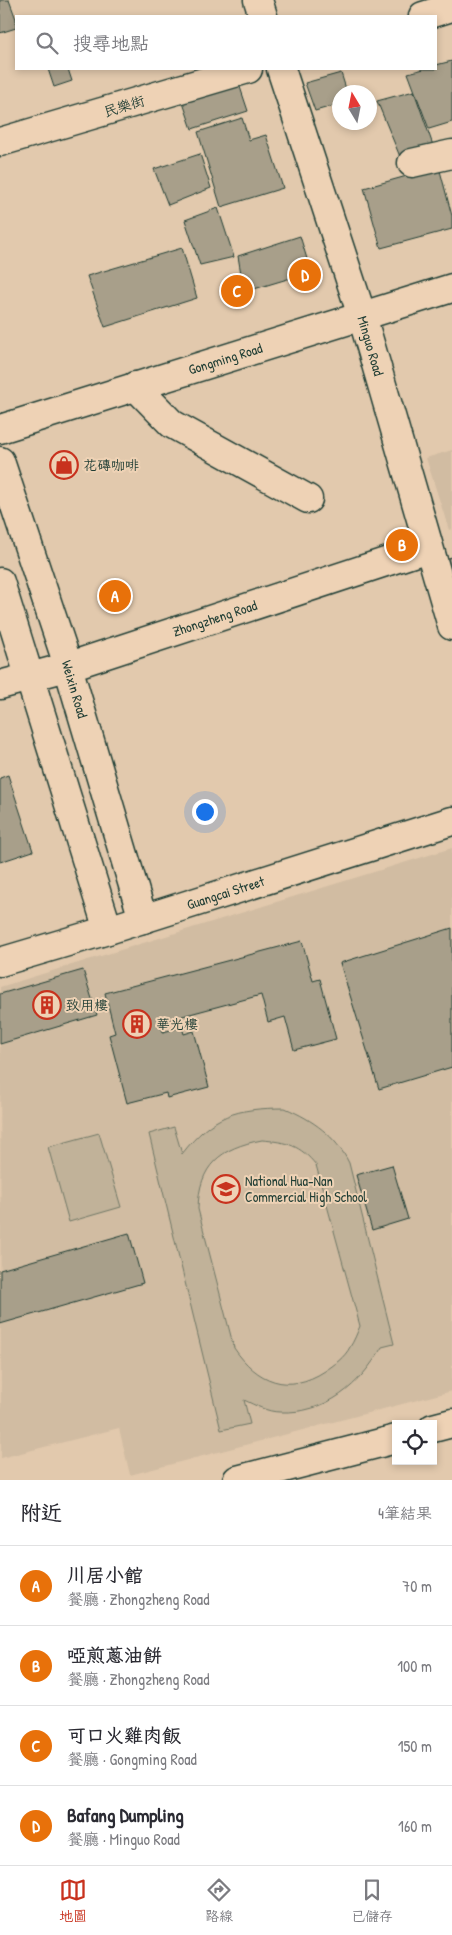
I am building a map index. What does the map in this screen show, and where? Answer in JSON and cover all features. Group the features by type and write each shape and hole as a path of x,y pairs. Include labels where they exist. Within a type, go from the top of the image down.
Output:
{"street":[{"path":"258,0 263,15"},
{"path":"427,15 452,8"},
{"name":"民樂街","path":"0,142 245,70"},
{"name":"Minguo Road","path":"281,70 362,316 452,626"},
{"path":"412,163 452,154"},
{"name":"Gongming Road","path":"0,429 452,288"},
{"path":"135,386 172,424 308,499"},
{"name":"Weixin Road","path":"0,461 68,667 143,919"},
{"name":"Zhongzheng Road","path":"0,685 68,667 428,548"},
{"path":"0,582 108,930"},
{"name":"Guangcai Street","path":"0,962 108,930 452,821"},
{"path":"437,1427 452,1423"},
{"path":"237,1480 299,1473 392,1440"}],"shaded area":[{"path":"452,450 452,529 449,530 426,458"},
{"name":"National Hua-Nan Commercial High School","path":"452,848 452,1391 130,1475 119,1428 1,1458 0,987"},
{"path":"268,1108 285,1108 305,1118 323,1130 344,1153 349,1163 394,1344 382,1347 373,1361 352,1385 340,1395 327,1402 313,1408 275,1412 244,1400 250,1424 221,1430 149,1134 174,1127 182,1154 204,1130 226,1116","holes":["262,1140 298,1149 316,1165 360,1326 348,1351 339,1360 325,1371 298,1382 286,1383 263,1377 243,1360 234,1348 198,1209 199,1194 203,1181 215,1161 234,1148 247,1143"]},
{"path":"99,1133 121,1207 69,1222 48,1147"}],"building":[{"path":"0,0 9,0 15,16 15,28 0,33"},
{"path":"452,61 452,122 429,129 408,73 420,70 437,70 437,65"},
{"path":"48,70 68,70 72,81 54,87"},
{"path":"341,73 345,85 332,85 332,106 315,111 305,83"},
{"path":"237,78 248,111 192,129 181,97"},
{"path":"414,91 435,151 401,159 377,101"},
{"path":"242,118 249,140 266,135 283,188 221,207 198,132"},
{"path":"200,154 211,188 168,205 154,169"},
{"path":"439,167 452,216 452,229 381,248 364,188"},
{"path":"218,208 234,257 200,265 185,220"},
{"path":"300,236 311,272 244,292 238,256"},
{"path":"182,248 197,298 105,327 87,276"},
{"path":"452,557 452,583 440,560"},
{"path":"8,775 33,851 0,862 0,778"},
{"path":"452,928 452,1067 379,1089 340,963"},
{"name":"華光樓","path":"302,941 313,981 320,979 336,1039 294,1050 285,1017 268,1022 261,995 160,1022 163,1032 182,1027 184,1034 194,1031 209,1087 167,1098 166,1093 127,1103 109,1035 115,1033 105,993"},
{"name":"致用樓","path":"83,970 97,1015 0,1044 0,994"},
{"path":"392,1165 408,1219 372,1230 356,1175"},
{"path":"129,1233 143,1283 0,1324 0,1270"}],"place":[{"name":"Bafang Dumpling","path":"305,275"},
{"name":"可口火雞肉飯","path":"237,291"},
{"name":"花磚咖啡","path":"64,465"},
{"name":"啞煎蔥油餅","path":"402,545"},
{"name":"川居小館","path":"115,596"},
{"name":"致用樓","path":"47,1005"},
{"name":"華光樓","path":"137,1024"},
{"name":"National Hua-Nan Commercial High School","path":"226,1189"}]}
